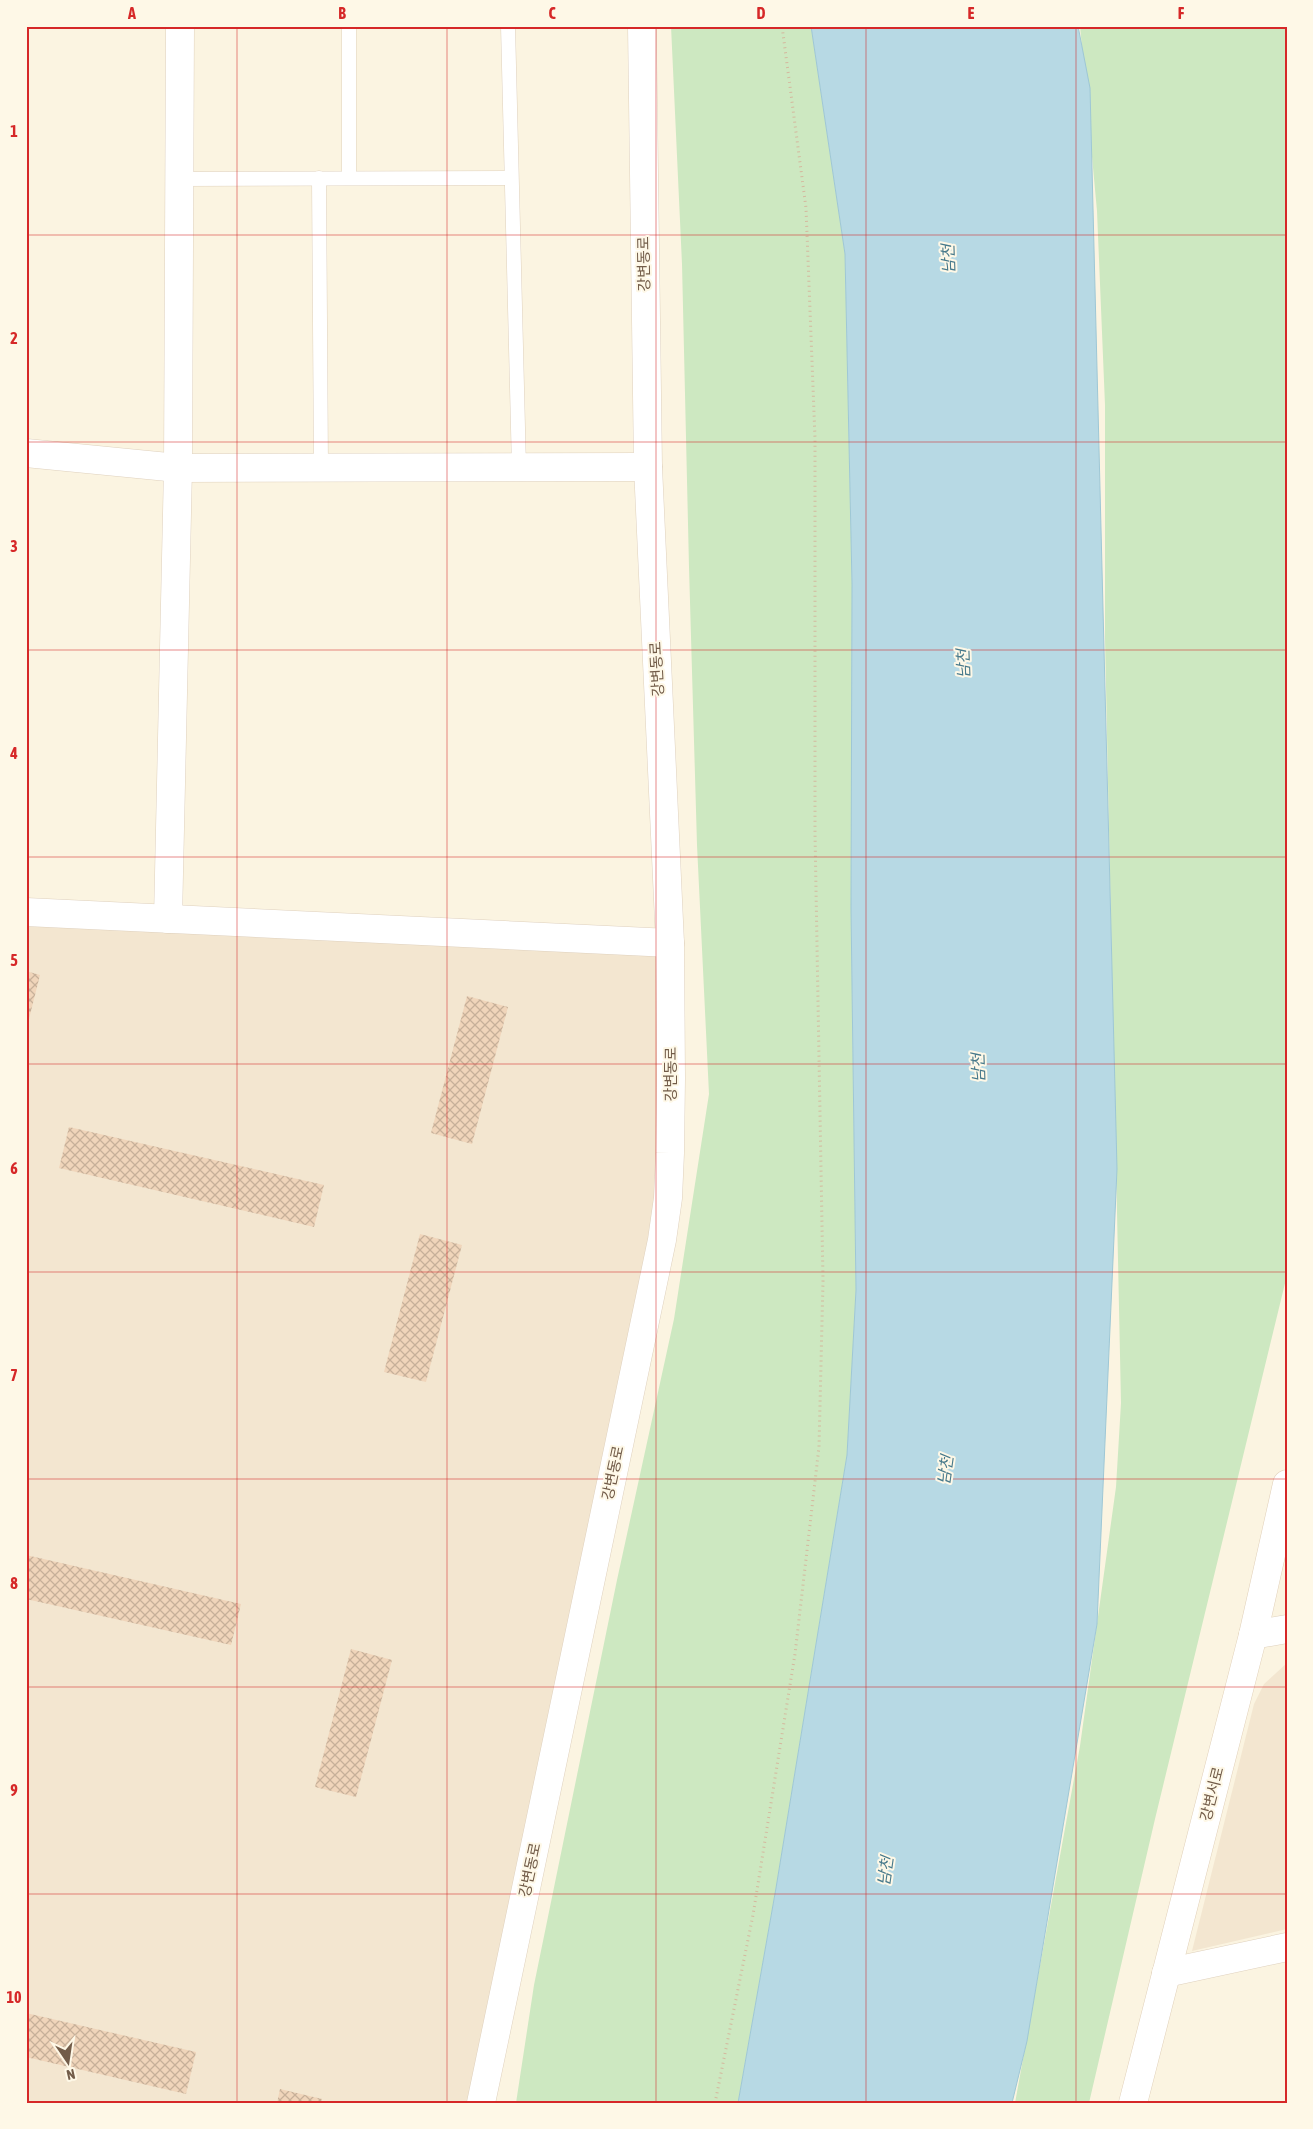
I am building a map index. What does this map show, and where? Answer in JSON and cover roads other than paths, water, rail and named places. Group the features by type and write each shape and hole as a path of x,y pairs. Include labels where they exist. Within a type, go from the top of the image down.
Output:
{"street":[{"path":"168,920 178,468 180,26"},
{"name":"강변동로","path":"481,2103 662,1240 668,1198 670,943 648,468 642,26"},
{"path":"26,453 178,468 648,468"},
{"path":"26,912 670,943"},
{"name":"강변서로","path":"1133,2103 1253,1635 1287,1484"},
{"path":"1253,1635 1287,1629"},
{"path":"1166,1972 1287,1948"}],"lane":[{"path":"349,26 349,178"},
{"path":"508,26 519,468"},
{"path":"318,178 322,468"},
{"path":"179,179 512,178"}],"water":[{"name":"남천","path":"811,26 1078,26 1090,88 1117,1169 1097,1624 1027,2041 1012,2103 738,2103 776,1888 847,1455 856,1290 851,908 852,584 845,254"}]}
